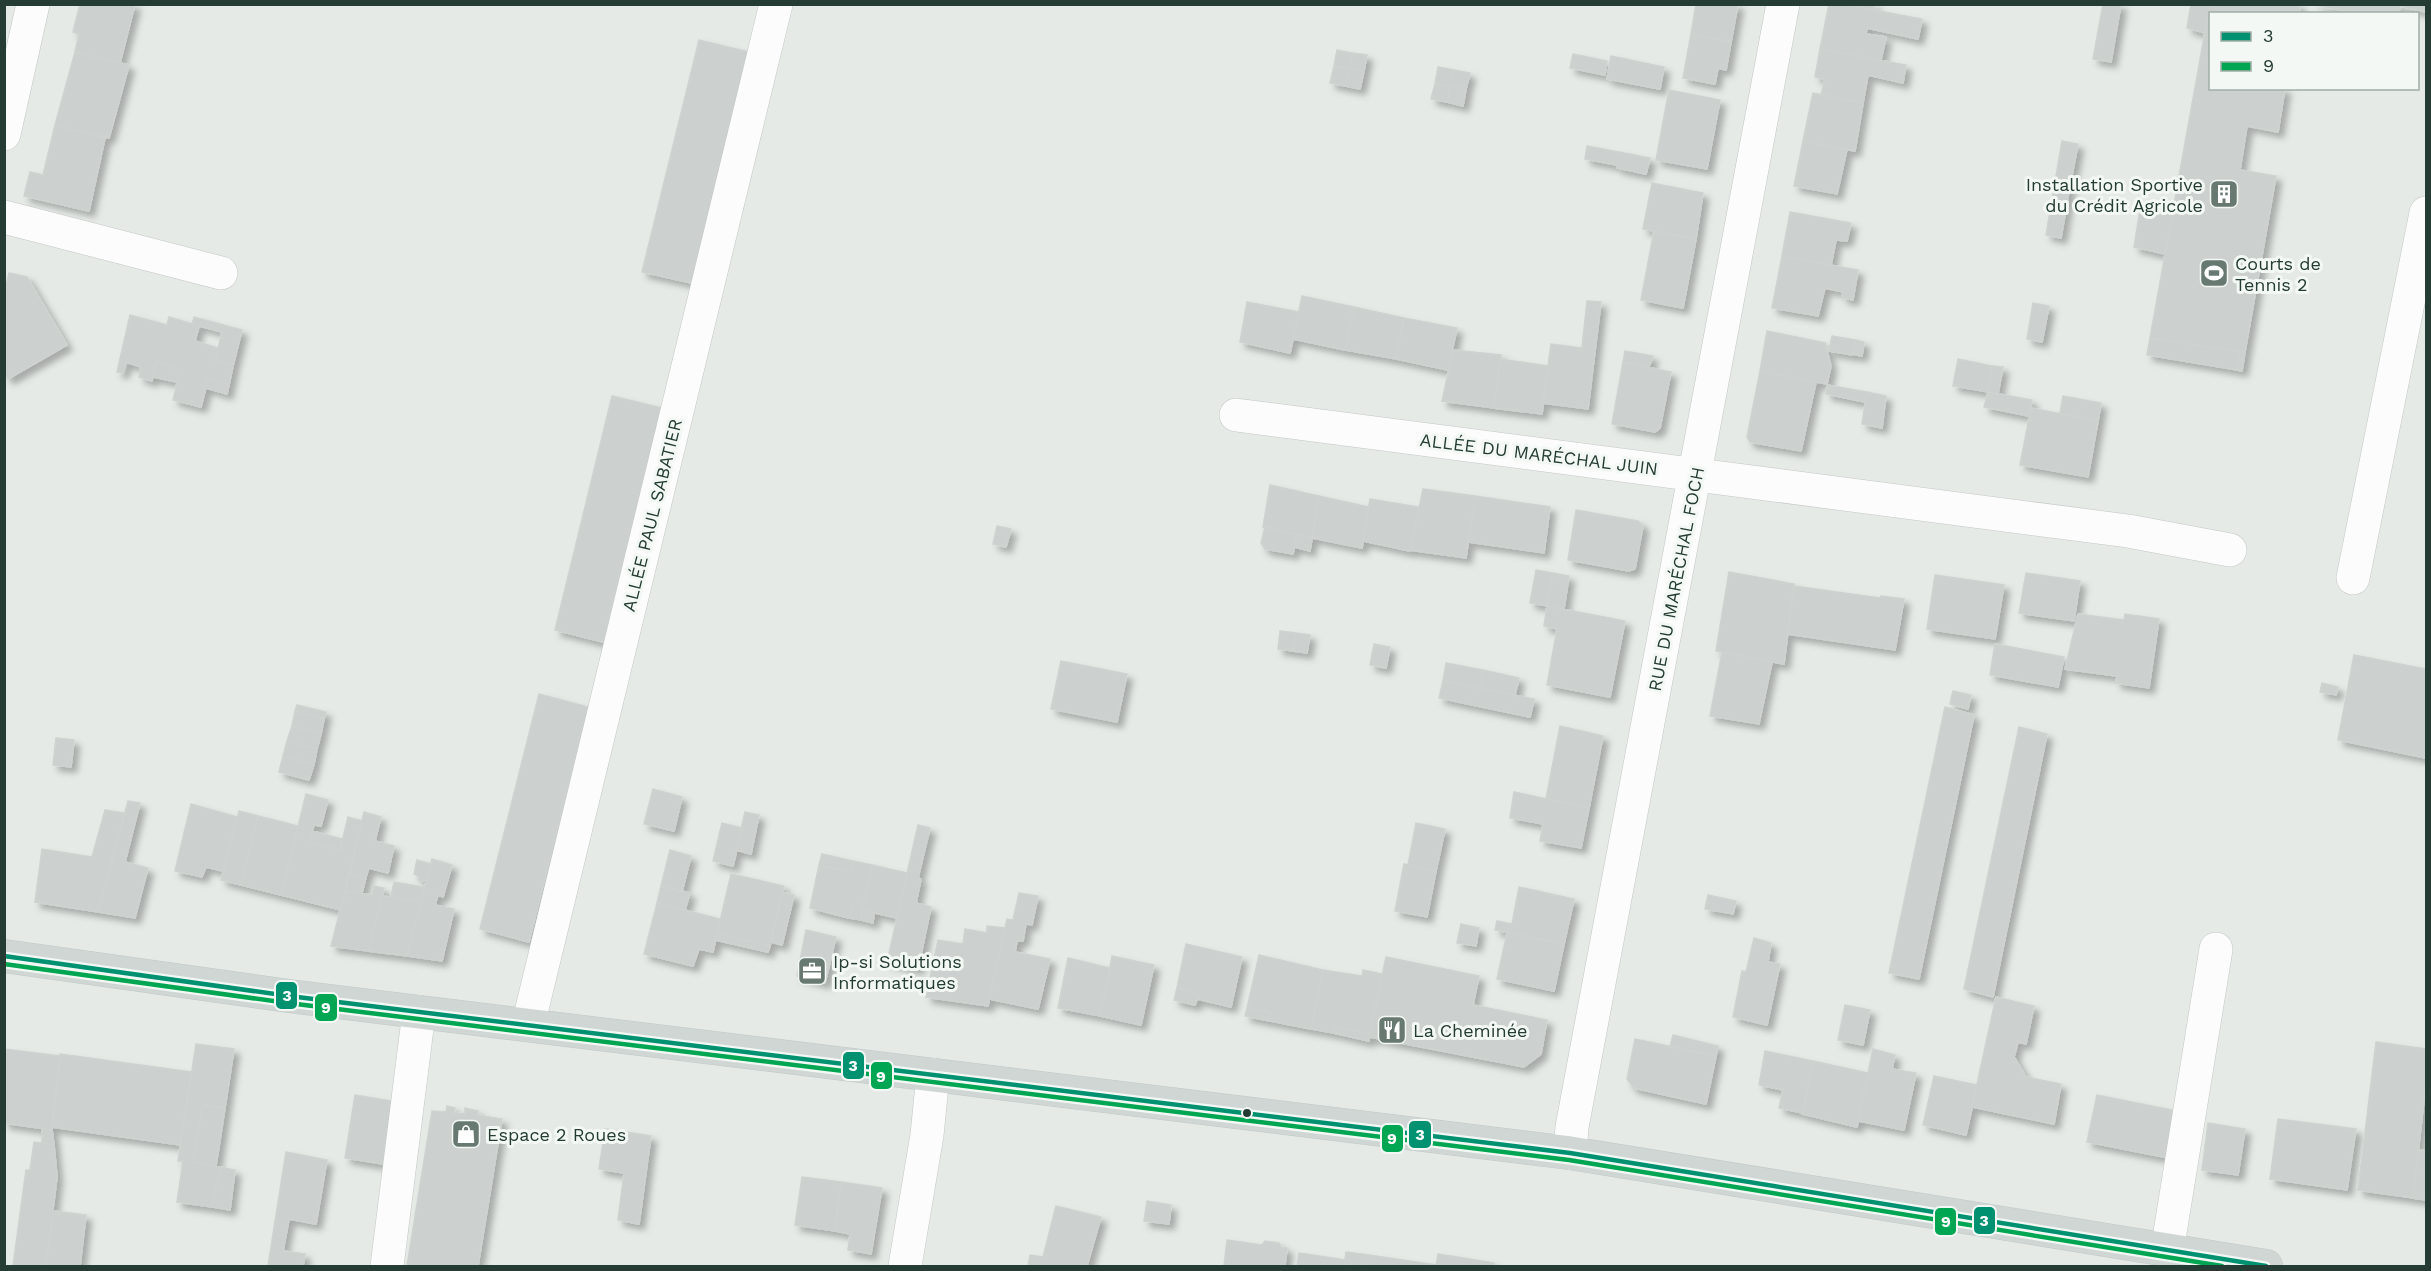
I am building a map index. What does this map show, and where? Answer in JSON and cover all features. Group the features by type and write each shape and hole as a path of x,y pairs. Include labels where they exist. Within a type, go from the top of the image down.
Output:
{"main road":[{"path":"4,956 419,1012 1570,1153 2266,1266"}],"street":[{"path":"4,134 33,4"},
{"name":"ALLÉE PAUL SABATIER","path":"528,1025 776,4"},
{"name":"RUE DU MARÉCHAL FOCH","path":"1570,1153 1575,1115 1783,4"},
{"path":"2353,578 2427,213"},
{"path":"4,217 221,273"},
{"name":"ALLÉE DU MARÉCHAL JUIN","path":"1236,415 1696,473 2128,531 2230,550"},
{"path":"2167,1251 2216,949"},
{"path":"387,1266 419,1012"},
{"path":"905,1266 927,1135 933,1075"}],"building":[{"path":"80,4 135,4 120,63 75,52 79,34 73,32"},
{"path":"1696,4 1738,4 1731,42 1691,34"},
{"path":"1829,4 1842,4 1922,19 1918,39 1867,28 1866,34 1886,37 1881,60 1820,49"},
{"path":"1842,4 1875,4 1874,10"},
{"path":"2103,4 2121,4 2111,62 2093,59"},
{"path":"2191,4 2210,4 2205,33 2187,28"},
{"name":"Installation Sportive du Crédit Agricole","path":"2210,4 2300,4 2299,12 2209,12 2209,90 2285,90 2278,132 2247,126 2240,170 2276,176 2245,352 2150,338"},
{"path":"2312,4 2352,4 2351,12"},
{"path":"2352,4 2400,4 2399,12 2351,12"},
{"path":"2400,4 2426,4 2426,12 2400,6"},
{"path":"1691,34 1731,42 1726,70 1718,68 1715,84 1683,78"},
{"path":"699,40 749,52 692,283 642,272"},
{"path":"1820,49 1906,65 1903,83 1868,75 1863,103 1821,95 1825,79 1815,77"},
{"path":"1337,50 1352,53 1349,69 1334,66"},
{"path":"75,52 129,65 109,138 55,125"},
{"path":"1352,53 1367,55 1364,71 1349,69"},
{"path":"1573,54 1607,61 1605,75 1570,68"},
{"path":"1611,56 1664,67 1660,89 1607,79"},
{"path":"1334,66 1349,69 1345,86 1330,83"},
{"path":"1438,67 1454,70 1450,86 1435,84"},
{"path":"1349,69 1364,71 1360,89 1345,86"},
{"path":"1454,70 1470,73 1466,89 1450,86"},
{"path":"1435,84 1450,86 1447,102 1431,99"},
{"path":"1450,86 1466,89 1463,106 1447,102"},
{"path":"1669,90 1720,100 1707,169 1656,160"},
{"path":"1813,93 1863,103 1855,151 1803,141"},
{"path":"55,125 105,138 89,211 24,196 30,172 43,175"},
{"path":"1803,141 1847,149 1837,194 1794,186"},
{"path":"2062,141 2078,144 2069,191 2054,188"},
{"path":"1587,146 1619,152 1617,165 1585,159"},
{"path":"1619,152 1650,158 1646,174 1617,168"},
{"path":"1652,183 1703,193 1696,239 1643,229"},
{"path":"2054,188 2069,191 2061,238 2046,235"},
{"path":"2141,204 2173,211 2165,254 2134,247"},
{"path":"1790,212 1851,223 1847,241 1836,240 1831,265 1782,256"},
{"path":"1654,231 1696,239 1683,308 1641,300"},
{"path":"1782,256 1858,270 1853,300 1842,298 1843,292 1825,288 1818,316 1772,308"},
{"path":"9,273 27,277 67,345 8,379 4,372 4,282 7,282"},
{"path":"1302,296 1354,307 1345,350 1293,339"},
{"path":"1587,301 1601,302 1588,409 1543,403 1551,344 1582,348"},
{"path":"1247,302 1299,312 1290,353 1240,342"},
{"path":"2033,303 2049,306 2042,342 2027,339"},
{"path":"1354,307 1404,318 1396,359 1345,350"},
{"path":"130,315 167,325 169,317 199,326 195,341 218,348 215,361 233,366 229,385 208,379 201,407 173,400 179,375 170,372 172,366 156,361 152,381 139,377 141,367 126,362 123,373 117,372"},
{"path":"194,317 242,330 233,366 215,361 222,332 192,324"},
{"path":"1404,318 1457,328 1448,370 1396,359"},
{"path":"1767,331 1825,343 1831,366 1827,384 1760,371"},
{"path":"1832,336 1856,340 1852,355 1829,351"},
{"path":"2150,338 2240,352 2237,370 2147,355"},
{"path":"1856,340 1864,342 1862,356 1852,354"},
{"path":"1453,350 1501,355 1494,408 1442,401"},
{"path":"1625,351 1653,356 1649,367 1623,362"},
{"path":"2240,352 2245,352 2242,371 2237,370"},
{"path":"1500,359 1548,366 1542,414 1494,408"},
{"path":"1958,359 1992,366 1988,392 1953,386"},
{"path":"156,361 172,366 170,372 179,375 177,382 153,377"},
{"path":"1623,362 1671,372 1660,428 1655,432 1612,424"},
{"path":"1992,366 2003,367 1998,394 1988,392"},
{"path":"1760,371 1816,382 1801,451 1750,442 1747,437"},
{"path":"208,379 229,385 227,394 206,388"},
{"path":"1827,385 1867,392 1865,402 1826,394"},
{"path":"1867,392 1886,396 1882,428 1862,424"},
{"path":"1988,392 2032,400 2029,416 1984,407"},
{"path":"612,396 662,408 603,642 555,630"},
{"path":"2063,396 2101,403 2098,421 2060,413"},
{"path":"2031,408 2098,421 2088,477 2020,465"},
{"path":"1270,485 1319,496 1312,538 1263,527"},
{"path":"1423,489 1475,496 1466,558 1410,550"},
{"path":"1319,496 1369,507 1362,548 1312,538"},
{"path":"1475,496 1550,507 1544,553 1469,542"},
{"path":"1370,499 1419,507 1410,551 1363,541"},
{"path":"1576,510 1638,521 1643,526 1635,569 1629,571 1568,560"},
{"path":"997,526 1011,529 1006,547 993,544"},
{"path":"1265,527 1297,534 1293,554 1265,549 1261,543"},
{"path":"1297,534 1312,538 1310,551 1294,547"},
{"path":"1536,570 1553,573 1547,606 1530,603"},
{"path":"1729,572 1794,584 1784,664 1716,651"},
{"path":"1553,573 1569,576 1564,609 1547,606"},
{"path":"2026,573 2080,581 2074,621 2019,613"},
{"path":"1935,575 2004,585 1995,639 1927,629"},
{"path":"1794,586 1880,598 1881,596 1904,599 1895,650 1788,634"},
{"path":"1547,606 1625,621 1610,697 1547,685 1557,629 1544,626"},
{"path":"2078,614 2124,620 2125,614 2159,619 2149,688 2116,683 2117,676 2065,669"},
{"path":"1280,631 1296,633 1293,651 1278,649"},
{"path":"1296,633 1310,635 1307,653 1293,651"},
{"path":"1374,644 1390,647 1386,668 1370,665"},
{"path":"1995,644 2064,657 2058,687 1990,675"},
{"path":"1722,652 1772,662 1759,724 1710,716"},
{"path":"2354,655 2426,669 2426,758 2338,740"},
{"path":"1061,661 1127,674 1117,722 1051,709"},
{"path":"1446,663 1483,670 1479,688 1443,681"},
{"path":"1483,670 1519,678 1515,695 1479,688"},
{"path":"1443,681 1534,699 1530,717 1439,698"},
{"path":"2322,683 2338,687 2336,695 2320,692"},
{"path":"1953,691 1971,695 1968,709 1950,704"},
{"path":"539,694 588,707 529,942 480,929"},
{"path":"297,705 326,712 324,719 295,711"},
{"path":"1945,707 1974,715 1919,979 1889,973"},
{"path":"295,711 324,719 321,734 292,726"},
{"path":"292,726 321,734 317,749 287,741"},
{"path":"1560,726 1603,736 1589,808 1546,799"},
{"path":"2019,727 2047,734 1993,997 1964,989"},
{"path":"56,738 74,740 71,767 53,765"},
{"path":"287,741 317,749 314,764 283,756"},
{"path":"283,756 314,764 309,780 279,772"},
{"path":"653,789 682,797 674,831 644,824"},
{"path":"1514,792 1589,808 1581,848 1540,841 1543,824 1510,818"},
{"path":"306,794 328,800 321,826 314,825 309,842 340,850 348,817 362,821 341,910 281,895"},
{"path":"128,801 140,803 125,862 148,868 135,918 98,912"},
{"path":"191,804 237,817 223,871 206,867 202,877 175,871"},
{"path":"105,810 124,813 98,912 35,902 42,849 92,857"},
{"path":"239,811 258,816 241,885 221,880"},
{"path":"364,812 381,817 375,841 394,846 388,873 369,868 366,877 349,874"},
{"path":"745,812 759,815 751,854 736,850"},
{"path":"258,816 298,826 281,895 241,885"},
{"path":"722,823 742,828 733,866 713,861"},
{"path":"1416,823 1445,829 1436,871 1408,865"},
{"path":"918,825 930,828 918,878 921,879 916,903 931,907 918,969 887,962"},
{"path":"312,831 342,839 340,850 309,842"},
{"path":"670,850 691,856 682,892 661,886"},
{"path":"822,854 853,861 851,872 819,865"},
{"path":"432,859 452,865 443,897 438,895 435,905 454,909 442,961 407,956"},
{"path":"417,860 431,864 426,881 419,880 419,876 414,874"},
{"path":"853,861 872,865 862,910 852,907 849,918 810,908 819,865 851,872"},
{"path":"1404,864 1436,871 1427,917 1395,911"},
{"path":"872,865 907,873 897,918 862,910"},
{"path":"349,874 366,877 362,893 345,891"},
{"path":"731,874 784,886 770,946 717,934"},
{"path":"394,882 424,887 421,902 391,897"},
{"path":"374,886 384,888 368,951 331,946 345,891 372,895"},
{"path":"661,886 690,893 685,910 657,903"},
{"path":"1519,887 1574,899 1564,944 1495,930 1497,921 1512,924"},
{"path":"782,892 794,895 782,945 771,942"},
{"path":"1019,893 1038,896 1032,925 1026,924 1023,941 1017,941 1015,952 1050,959 1038,1009 989,999 1007,919 1013,920"},
{"path":"1708,895 1736,901 1733,914 1705,909"},
{"path":"382,896 421,902 407,956 368,951"},
{"path":"657,903 720,919 713,952 699,949 693,966 644,954"},
{"path":"852,907 862,910 861,920 849,918"},
{"path":"862,910 874,913 873,923 861,920"},
{"path":"1461,924 1479,928 1476,946 1457,943"},
{"path":"987,926 1005,928 988,1006 926,997 938,940 963,944 965,929 987,933"},
{"path":"806,930 836,937 825,983 797,976"},
{"path":"1507,933 1564,944 1554,991 1497,979"},
{"path":"717,934 770,946 768,952 715,940"},
{"path":"1754,938 1771,943 1768,962 1780,964 1767,1025 1733,1017 1742,971 1746,972"},
{"path":"1186,944 1242,957 1231,1007 1197,999 1199,994 1177,988"},
{"path":"1259,955 1323,970 1311,1029 1270,1021 1271,1013 1247,1008"},
{"path":"1112,956 1154,965 1141,1025 1100,1016"},
{"path":"1386,957 1479,976 1473,1005 1547,1020 1541,1054 1524,1067 1369,1037"},
{"path":"1068,958 1110,968 1100,1016 1058,1008"},
{"path":"1323,970 1362,976 1363,970 1382,974 1370,1034 1334,1027 1333,1033 1311,1029"},
{"path":"1177,988 1199,994 1195,1005 1174,1000"},
{"path":"1996,997 2034,1006 2026,1044 2018,1042 2014,1057 2026,1077 2061,1084 2054,1124 1972,1107"},
{"path":"1845,1005 1870,1010 1863,1045 1838,1040"},
{"path":"1247,1008 1271,1013 1270,1021 1245,1016"},
{"path":"1334,1027 1370,1034 1369,1041 1333,1033"},
{"path":"1673,1035 1718,1046 1716,1056 1670,1047"},
{"path":"1635,1039 1716,1056 1706,1104 1634,1088 1627,1079"},
{"path":"2376,1042 2426,1049 2426,1082 2413,1198 2358,1190"},
{"path":"196,1044 234,1049 225,1108 203,1105 193,1162 220,1167 212,1207 177,1202 183,1161 178,1161"},
{"path":"4,1049 60,1056 52,1130 4,1123"},
{"path":"1873,1049 1895,1055 1892,1069 1916,1073 1904,1130 1858,1121"},
{"path":"1765,1051 1813,1061 1803,1113 1779,1108 1783,1090 1759,1085"},
{"path":"60,1054 191,1072 180,1145 52,1127"},
{"path":"1813,1061 1868,1073 1857,1127 1802,1114"},
{"path":"1934,1076 1977,1085 1966,1135 1923,1125"},
{"path":"355,1095 404,1103 394,1166 345,1158"},
{"path":"2097,1095 2177,1111 2169,1158 2087,1142"},
{"path":"203,1105 225,1108 216,1166 193,1162"},
{"path":"447,1106 455,1108 454,1113 465,1114 465,1108 478,1111 477,1115 502,1119 478,1266 407,1266 432,1111 446,1112"},
{"path":"2278,1119 2356,1129 2347,1190 2270,1179"},
{"path":"2208,1123 2245,1129 2238,1175 2202,1170"},
{"path":"42,1129 52,1130 54,1145 42,1143"},
{"path":"605,1129 651,1136 639,1224 618,1220 624,1173 599,1169"},
{"path":"34,1142 54,1145 57,1177 46,1266 13,1266 26,1170 30,1170"},
{"path":"2418,1150 2426,1151 2426,1200 2413,1198"},
{"path":"286,1152 327,1160 316,1224 289,1219 283,1251 305,1254 303,1266 268,1266"},
{"path":"220,1167 235,1170 230,1210 212,1207"},
{"path":"802,1177 841,1182 835,1231 795,1225"},
{"path":"841,1182 882,1188 871,1254 848,1250 850,1234 835,1231"},
{"path":"1147,1201 1171,1205 1169,1224 1144,1221"},
{"path":"1056,1206 1101,1217 1087,1266 1028,1266 1030,1255 1043,1257"},
{"path":"53,1211 86,1215 80,1266 46,1266"},
{"path":"1227,1240 1262,1245 1265,1241 1279,1243 1281,1247 1287,1248 1285,1266 1224,1266"},
{"path":"1346,1252 1369,1255 1367,1266 1344,1266"},
{"path":"1299,1253 1345,1260 1344,1266 1297,1266"},
{"path":"1438,1254 1494,1263 1494,1266 1436,1266"},
{"path":"1369,1255 1436,1265 1436,1266 1367,1266"}],"transit line":[{"name":"3","path":"4,956 289,996 1570,1153 2266,1266"},
{"name":"9","path":"4,964 288,1003 1569,1160 2222,1266"}],"place":[{"name":"Installation Sportive du Crédit Agricole","path":"2224,194"},
{"name":"Courts de Tennis 2","path":"2214,273"},
{"name":"Ip-si Solutions Informatiques","path":"812,971"},
{"name":"La Cheminée","path":"1392,1030"},
{"name":"Espace 2 Roues","path":"466,1134"}]}
